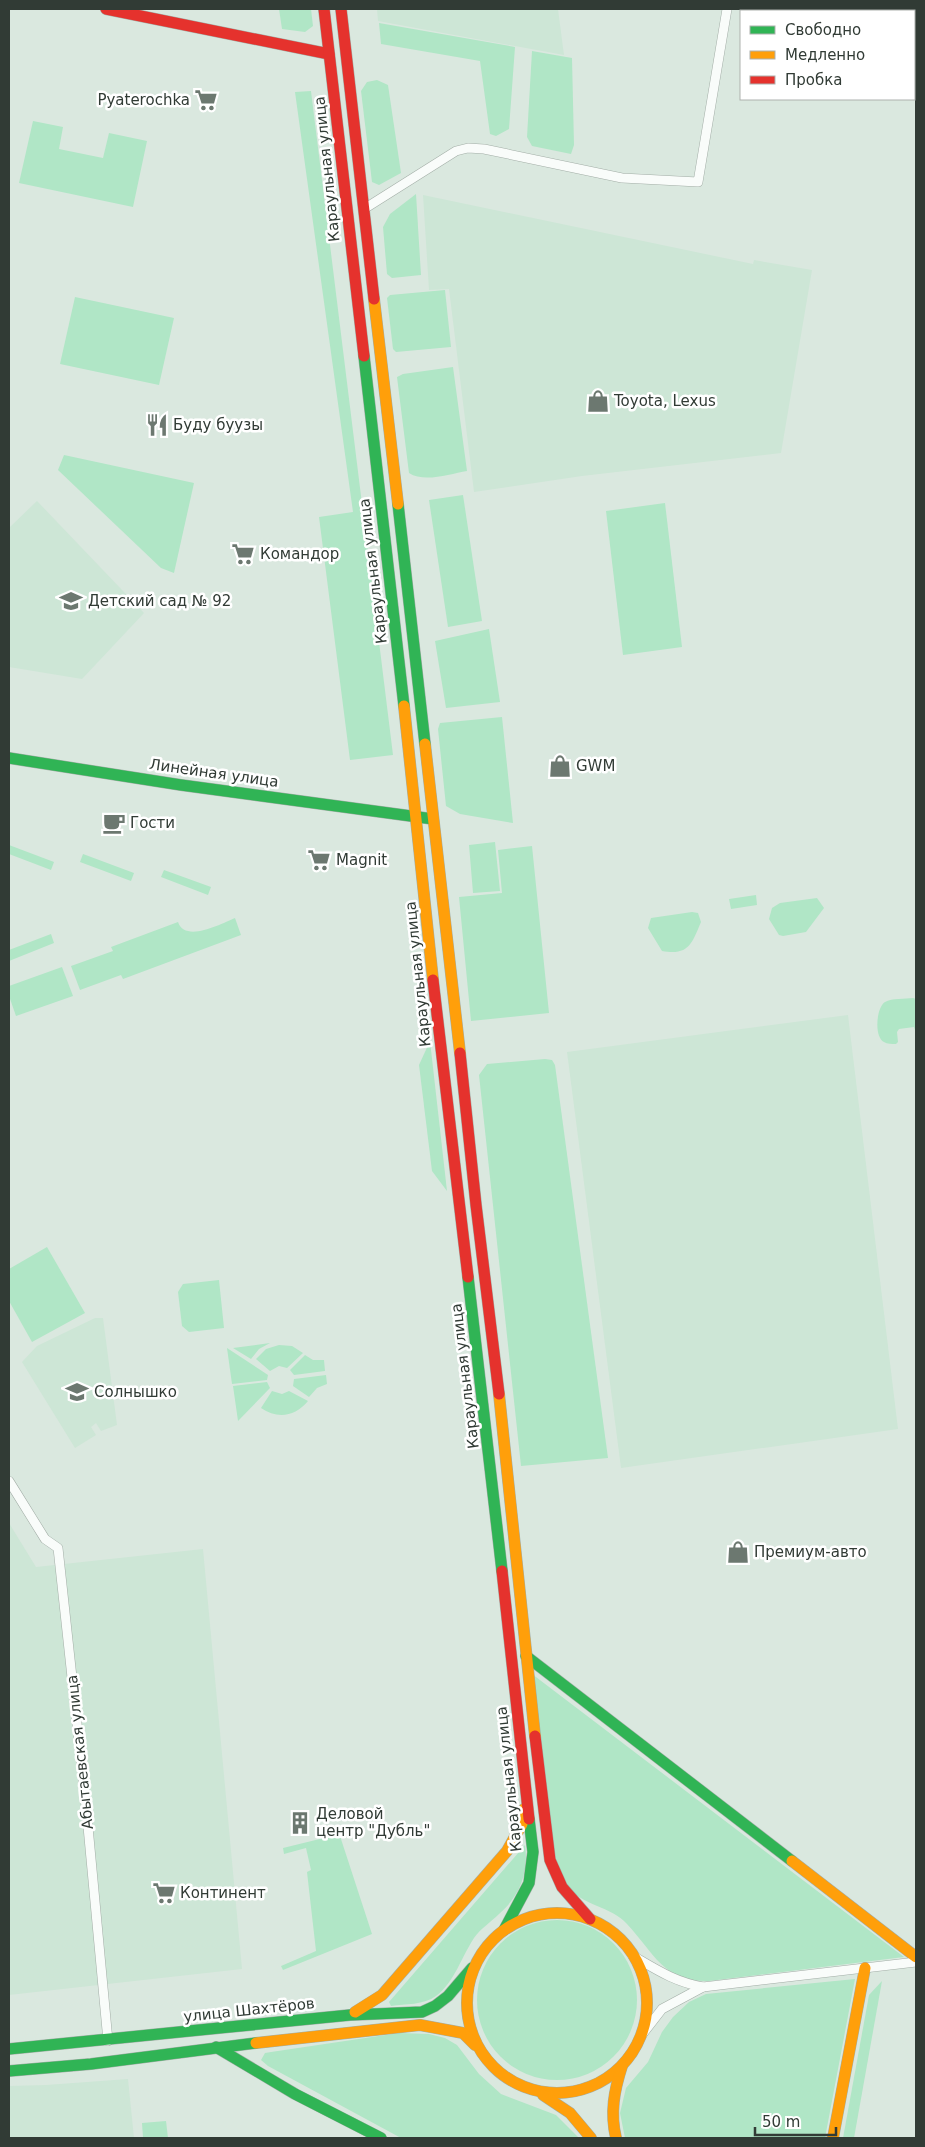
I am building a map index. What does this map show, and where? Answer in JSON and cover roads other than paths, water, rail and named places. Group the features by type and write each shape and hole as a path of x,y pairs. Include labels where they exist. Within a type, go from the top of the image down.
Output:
{"main road":[{"path":"106,9 329,54 345,53"},
{"name":"Караульная улица","path":"324,9 533,1852 529,1884 504,1930"},
{"name":"Караульная улица","path":"340,9 420,690 432,819 496,1364 526,1656 551,1866 559,1884 590,1919"},
{"name":"Линейная улица","path":"9,758 432,819"},
{"path":"526,1656 916,1958"},
{"path":"350,2015 368,2006 382,1995 507,1851 522,1824 525,1790"},
{"path":"504,1930 524,1919 546,1913 568,1913 590,1919 607,1928 622,1940 634,1956 642,1974 647,1995 646,2015 641,2036 633,2052 623,2065 604,2081 582,2090 559,2094 536,2092"},
{"name":"улица Шахтёров","path":"9,2049 108,2041 350,2015 422,2012 448,1996 487,1946 504,1930"},
{"path":"474,1965 468,1986 466,2006 469,2027 477,2047"},
{"path":"833,2138 866,1968"},
{"path":"9,2071 91,2064 216,2047 420,2025 463,2033 477,2047 492,2067 512,2082 556,2102 570,2114 591,2138"},
{"path":"216,2047 295,2094 381,2138"},
{"path":"616,2138 611,2120 616,2083 623,2065"}],"street":[{"path":"364,209 456,151 468,148 484,149 622,178 698,182 727,9"},
{"name":"Абытаевская улица","path":"9,1481 45,1539 58,1548 87,1816 108,2041"},
{"path":"634,1956 663,1974 683,1983 703,1987 916,1962"},
{"path":"641,2036 662,2009 703,1987"}],"place":[{"name":"Pyaterochka","path":"206,100"},
{"name":"Toyota, Lexus","path":"598,401"},
{"name":"Буду буузы","path":"157,425"},
{"name":"Командор","path":"243,554"},
{"name":"Детский сад № 92","path":"71,601"},
{"name":"GWM","path":"560,766"},
{"name":"Гости","path":"114,823"},
{"name":"Magnit","path":"319,860"},
{"name":"Солнышко","path":"77,1392"},
{"name":"Премиум-авто","path":"738,1552"},
{"name":"Деловой центр \"Дубль\"","path":"300,1823"},
{"name":"Континент","path":"164,1893"}]}
